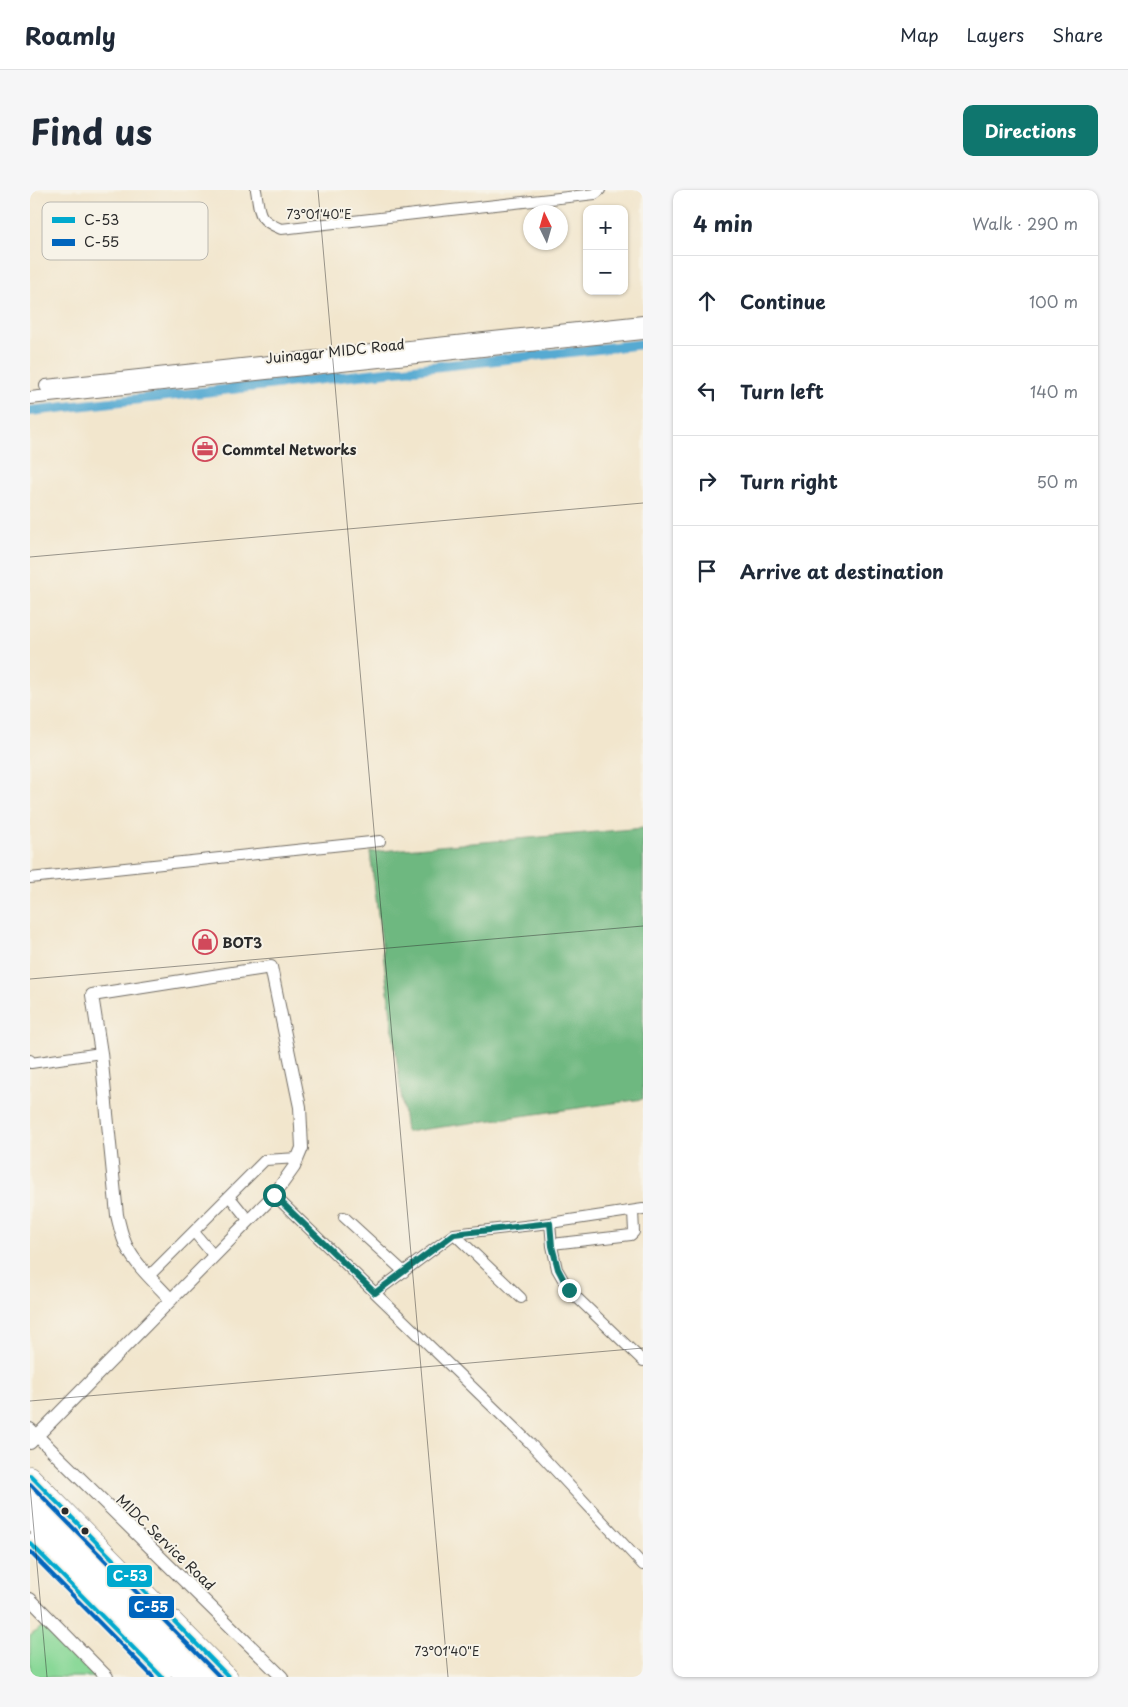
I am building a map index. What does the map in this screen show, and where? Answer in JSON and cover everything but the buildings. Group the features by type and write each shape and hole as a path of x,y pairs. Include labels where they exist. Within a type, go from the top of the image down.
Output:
{"highway":[{"path":"30,1475 229,1677"},
{"path":"32,1508 185,1677"},
{"path":"32,1508 206,1677"},
{"path":"30,1543 162,1677"}],"street":[{"path":"256,190 260,215 268,223 281,229 595,194 600,190"},
{"name":"Juinagar MIDC Road","path":"30,398 159,379 643,322"},
{"name":"Juinagar MIDC Road","path":"46,386 159,379 643,333"},
{"path":"30,878 380,841"},
{"path":"32,1436 171,1300 249,1221 274,1195 294,1167 302,1148 300,1107 271,967 92,995 101,1053 117,1215 121,1232 128,1250 171,1300"},
{"path":"30,1060 31,1063 101,1053"},
{"path":"149,1276 265,1160 298,1158"},
{"path":"274,1195 529,1442 643,1565"},
{"path":"229,1196 249,1221"},
{"path":"375,1293 454,1234 550,1223 638,1210 634,1232 631,1235 552,1244"},
{"path":"344,1217 404,1272"},
{"path":"550,1223 552,1244 558,1269 569,1290 643,1361"},
{"path":"194,1232 214,1256"},
{"path":"454,1234 522,1298"},
{"name":"MIDC Service Road","path":"32,1436 282,1677"},
{"path":"30,1599 108,1677"}],"green space":[{"path":"643,828 643,1099 406,1132 370,852"},
{"path":"47,1623 100,1677 30,1677 30,1636"}],"waterway":[{"path":"30,411 643,344"}],"transit line":[{"name":"C-53","path":"30,1475 229,1677"},
{"name":"C-55","path":"30,1484 220,1677"},
{"name":"C-53","path":"30,1543 162,1677"},
{"name":"C-55","path":"30,1552 153,1677"}],"place":[{"name":"Commtel Networks","path":"205,449"},
{"name":"BOT3","path":"205,942"}],"route":[{"path":"274,1195 375,1293 454,1234 550,1223 552,1246 558,1269 569,1290"}]}
